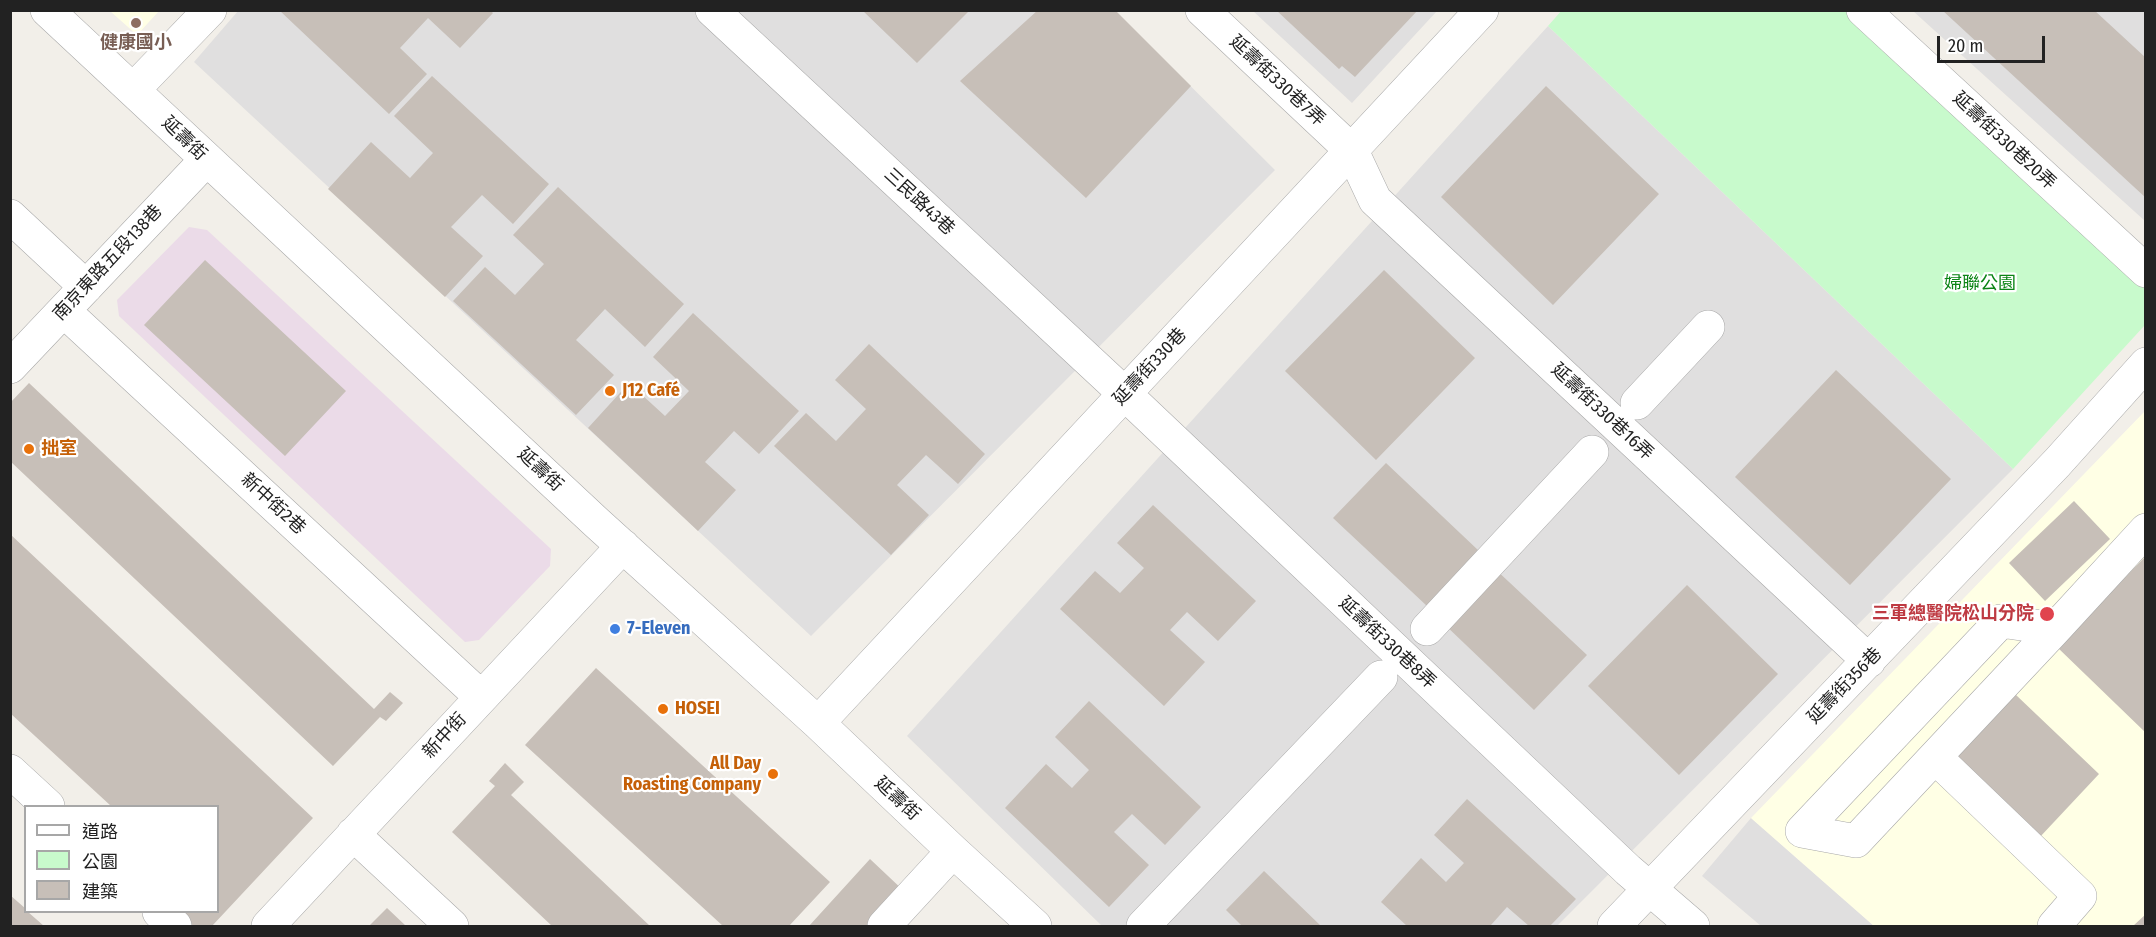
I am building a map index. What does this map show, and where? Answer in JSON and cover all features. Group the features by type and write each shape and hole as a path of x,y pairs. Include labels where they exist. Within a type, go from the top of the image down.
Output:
{"street":[{"name":"延壽街","path":"47,10 623,546 818,723 1035,927"},
{"path":"133,90 210,10"},
{"name":"三民路43巷","path":"712,10 1125,394"},
{"name":"延壽街330巷7弄","path":"1202,10 1352,151"},
{"name":"延壽街330巷","path":"818,723 1482,10"},
{"name":"延壽街330巷20弄","path":"1863,10 2145,271"},
{"name":"延壽街330巷16弄","path":"1352,151 1375,200 1869,661"},
{"name":"南京東路五段138巷","path":"10,367 206,160"},
{"path":"10,216 86,287"},
{"name":"新中街2巷","path":"63,311 481,697"},
{"path":"1637,403 1708,327"},
{"name":"延壽街356巷","path":"1614,927 2057,463 2145,364"},
{"name":"延壽街330巷8弄","path":"1125,394 1628,870 1693,927"},
{"path":"1427,629 1592,452"},
{"path":"2055,629 2001,621 1802,831 1856,841 2055,629 2145,530"},
{"name":"新中街","path":"268,927 623,546"},
{"path":"1143,927 1380,677"},
{"path":"1935,757 2080,896 2054,927"},
{"path":"10,771 46,805"},
{"path":"353,834 452,927"},
{"path":"884,927 953,851"},
{"path":"160,913 175,927"}],"shaded area":[{"name":"健康國小","path":"110,11 159,11 137,35"},
{"path":"238,11 1115,11 1275,170 811,636 194,62"},
{"path":"1253,11 1437,11 1352,103"},
{"path":"1913,11 2145,11 2145,221"},
{"path":"1548,26 2013,469 1557,926 1102,926 907,736"},
{"path":"189,227 207,230 551,549 550,566 479,640 465,642 119,316 117,300"},
{"name":"三軍總醫院松山分院","path":"2145,411 2145,926 1874,926 1751,818"},
{"path":"1751,818 1874,926 1761,926 1702,876"}],"green space":[{"name":"婦聯公園","path":"1562,10 1852,11 2145,288 2145,325 2013,469 1548,26"}],"building":[{"path":"279,10 490,10 493,13 460,48 428,18 400,48 427,74 389,114"},
{"path":"862,10 970,10 917,63"},
{"path":"1038,10 1115,10 1191,86 1086,198 960,81"},
{"path":"1276,10 1418,10 1355,77 1342,66 1339,69"},
{"path":"1942,10 2094,10 2146,58 2146,198"},
{"path":"432,76 549,184 513,224 482,195 451,227 483,256 445,297 328,189 371,142 410,178 433,153 394,116"},
{"path":"1546,86 1659,194 1553,305 1441,197"},
{"path":"558,187 684,304 645,347 605,309 576,340 614,375 576,415 453,301 485,267 515,295 544,264 513,235"},
{"path":"205,260 346,391 285,456 144,325"},
{"path":"1384,270 1475,358 1376,460 1285,371"},
{"path":"693,313 799,411 759,454 734,431 705,462 736,490 698,531 588,428 629,383 665,416 689,391 653,357"},
{"path":"869,344 985,454 958,484 926,455 897,485 929,515 891,555 774,446 806,413 836,441 866,409 835,380"},
{"path":"1836,370 1951,479 1850,585 1735,477"},
{"path":"29,383 374,709 390,692 403,703 386,721 380,717 333,766 10,461 10,403"},
{"path":"1386,463 1479,551 1427,606 1333,518"},
{"path":"2074,501 2110,539 2045,601 2009,563"},
{"path":"1153,505 1256,601 1218,641 1187,612 1170,630 1205,662 1164,706 1060,609 1095,571 1120,593 1144,568 1117,543"},
{"path":"10,534 313,818 212,926 191,926 176,913 219,913 219,805 110,805 10,713"},
{"path":"2146,556 2146,733 2057,647"},
{"path":"1493,567 1587,655 1534,710 1442,622"},
{"path":"1687,585 1778,674 1679,775 1588,686"},
{"path":"596,668 830,882 789,926 723,926 525,745"},
{"path":"2016,695 2099,774 2039,838 1955,758"},
{"path":"1089,701 1201,807 1165,845 1132,814 1114,832 1149,865 1109,907 1005,808 1046,764 1072,788 1089,770 1055,737"},
{"path":"505,763 524,782 511,795 650,926 552,926 452,832 495,786 489,781"},
{"path":"1467,799 1576,899 1550,926 1529,926 1507,907 1492,926 1407,926 1381,902 1421,858 1446,882 1464,863 1434,835"},
{"path":"870,859 905,892 873,926 809,926"},
{"path":"1264,871 1321,926 1242,926 1226,910"},
{"path":"10,895 24,907 24,913 29,913 44,926 10,926"},
{"path":"387,908 406,926 369,926"},
{"path":"2146,914 2146,926 2133,926"}],"place":[{"name":"健康國小","path":"136,23"},
{"name":"J12 Café","path":"610,391"},
{"name":"拙室","path":"29,449"},
{"name":"三軍總醫院松山分院","path":"2047,614"},
{"name":"7-Eleven","path":"615,629"},
{"name":"HOSEI","path":"663,709"},
{"name":"All Day Roasting Company","path":"773,774"}]}
